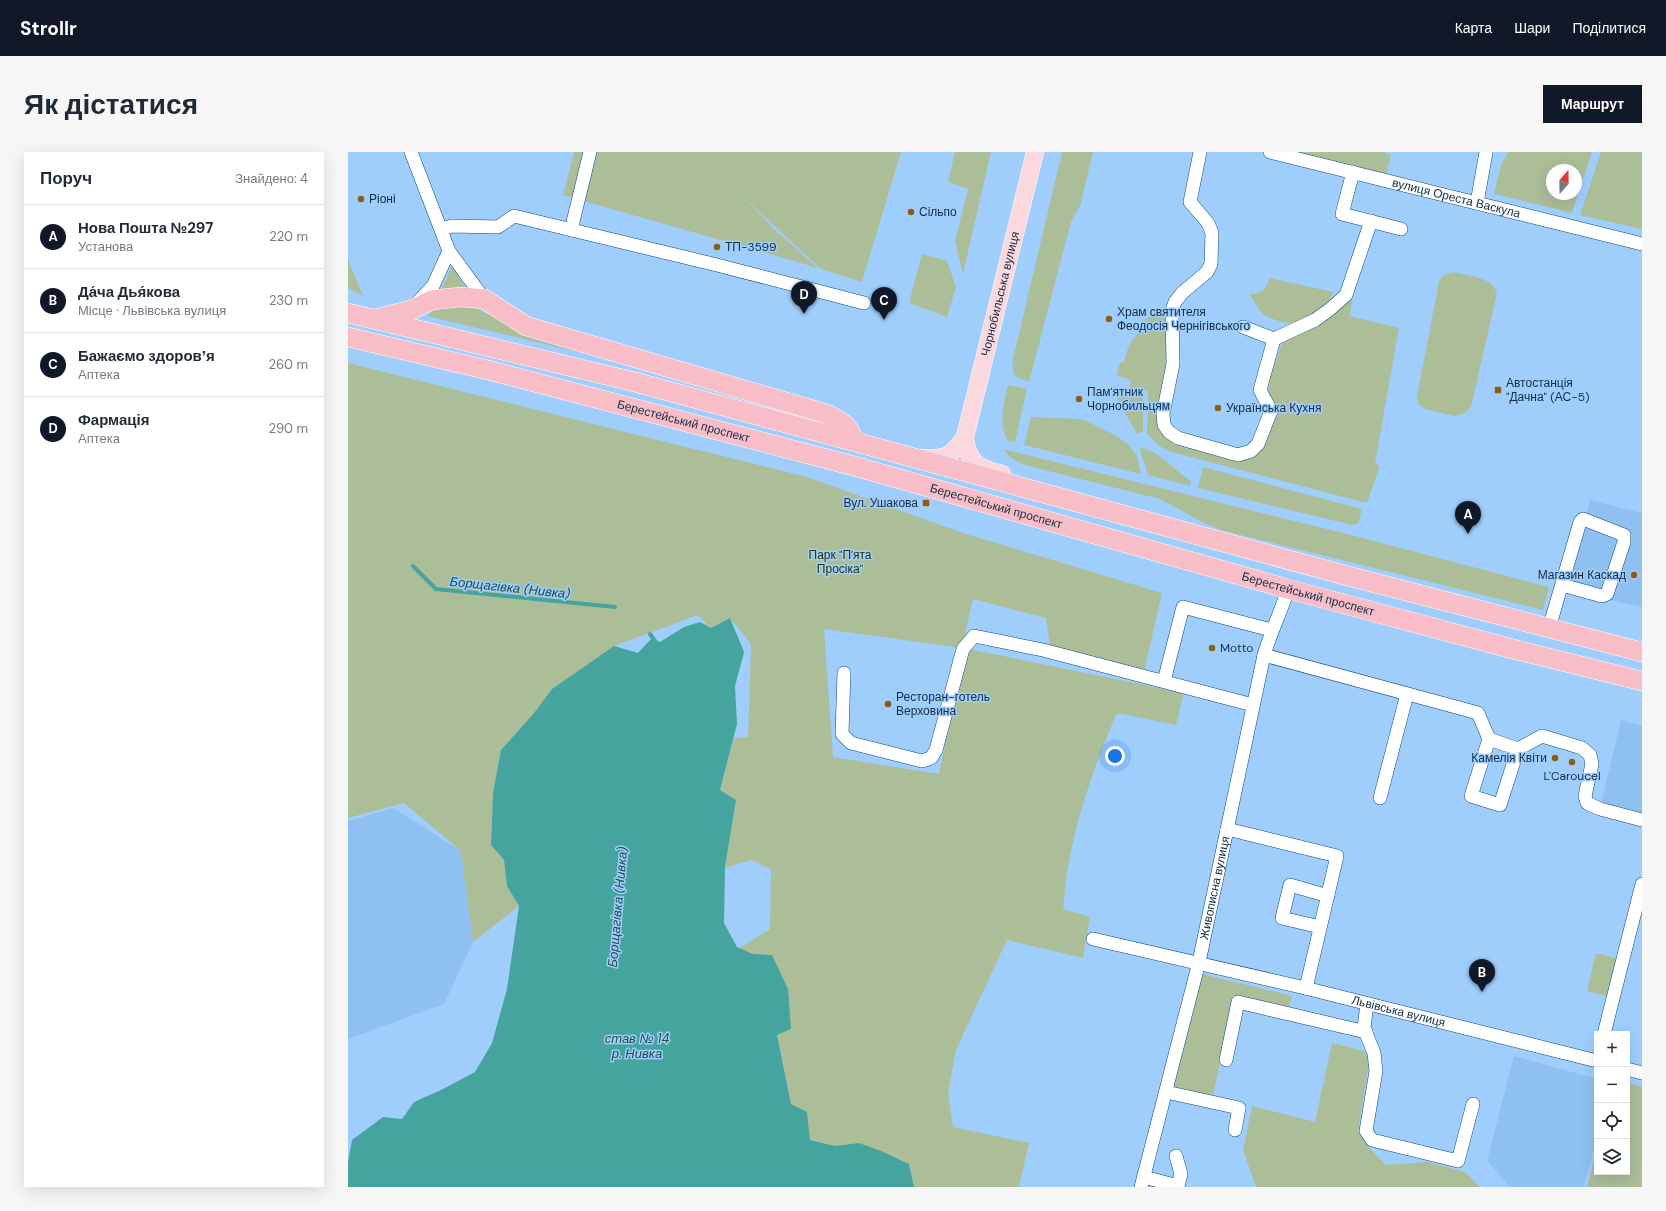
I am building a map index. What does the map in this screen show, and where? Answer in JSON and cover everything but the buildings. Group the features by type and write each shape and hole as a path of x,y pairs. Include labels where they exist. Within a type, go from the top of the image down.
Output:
{"highway":[{"path":"373,320 410,310 432,300 461,297 484,299 526,326 827,414 846,424 852,432 853,441"},
{"name":"Берестейський проспект","path":"348,313 635,382 911,456 1181,531 1642,652"},
{"name":"Берестейський проспект","path":"348,337 488,370 854,466 1288,589 1509,648 1642,681"}],"main road":[{"name":"Чорнобильська вулиця","path":"1035,152 965,437 966,448 969,456 974,462 986,470 1163,521 1181,531"},
{"name":"Чорнобильська вулиця","path":"911,456 932,459 946,457 955,450 965,437"}],"street":[{"path":"411,152 449,251 484,299"},
{"path":"571,230 590,152"},
{"path":"1200,152 1190,202 1208,223 1212,233 1211,264 1207,272 1182,293 1175,302 1172,310 1173,364 1163,414 1164,425 1169,432 1178,438 1238,455 1251,451 1258,444 1271,411 1260,390 1274,339"},
{"name":"вулиця Ореста Васкула","path":"1270,152 1642,244"},
{"path":"1477,203 1486,152"},
{"path":"1353,172 1342,214 1400,229"},
{"path":"441,229 452,226 498,227 514,216 717,264 864,303"},
{"path":"1243,327 1274,339 1315,320 1329,310 1346,295 1371,221"},
{"path":"410,310 433,286 449,251"},
{"path":"1549,628 1580,522 1584,519 1624,535 1624,542 1607,594 1602,596 1562,585"},
{"name":"Живописна вулиця","path":"1142,1182 1199,962 1264,654 1271,630 1279,615 1288,589"},
{"path":"1164,681 1183,607 1271,630"},
{"path":"844,673 842,734 845,739 851,743 922,761 931,758 936,750 963,649 974,636 1043,650 1253,705"},
{"path":"1264,654 1478,713 1489,740 1472,796 1500,805 1518,749 1542,736 1582,748 1590,755 1592,764 1585,796 1587,803 1593,807 1642,820"},
{"path":"1380,798 1407,694"},
{"path":"1489,740 1518,749"},
{"path":"1227,829 1337,856 1306,988"},
{"path":"1605,1031 1642,884"},
{"path":"1320,928 1282,918 1290,885 1328,896"},
{"name":"Львівська вулиця","path":"1093,939 1199,962 1306,988 1594,1061"},
{"path":"1226,1060 1238,1002 1366,1032"},
{"path":"1367,1004 1364,1028 1374,1053 1376,1070 1366,1131 1372,1140 1458,1161 1473,1104"},
{"path":"1630,1070 1642,1073"},
{"path":"1166,1092 1239,1108 1235,1130"},
{"path":"1142,1182 1179,1187 1181,1174 1176,1156"}],"shaded area":[{"path":"1590,500 1642,513 1642,607 1566,590"},
{"path":"1621,720 1642,726 1642,825 1599,813"},
{"path":"393,808 461,851 473,942 444,1004 348,1039 348,821"},
{"path":"1514,1056 1594,1078 1594,1148 1584,1187 1510,1187 1487,1161"}],"green space":[{"path":"574,152 901,152 862,282 821,269 730,183 774,229 818,268 563,195"},
{"path":"955,152 991,152 963,274 955,241 968,189 948,182"},
{"path":"1062,152 1093,152 1080,206 1071,222 1029,382 1015,375 1013,372 1013,359"},
{"path":"1289,152 1381,152 1391,155 1386,176"},
{"path":"1508,152 1592,152 1582,182 1582,164 1546,164 1546,200 1576,200 1572,213 1494,194 1501,165"},
{"path":"1601,152 1642,152 1642,229 1580,215"},
{"path":"922,254 947,261 956,287 947,317 909,303"},
{"path":"348,259 363,296 348,288"},
{"path":"452,266 465,287 441,290"},
{"path":"1453,272 1485,280 1494,287 1497,293 1471,407 1465,413 1454,416 1425,409 1419,405 1417,397 1439,281 1444,275"},
{"path":"1270,278 1333,292 1321,309 1308,318 1294,323 1285,323 1263,314 1249,294 1260,292 1267,285"},
{"path":"1344,299 1353,301 1349,316 1399,328 1375,463 1380,466 1367,503 1171,452 1161,447 1147,434 1148,391 1143,390 1143,431 1137,434 1109,385 1128,392 1131,380 1116,375 1120,363 1124,361 1129,345 1139,331 1143,321 1151,316 1160,315 1165,319 1167,351 1165,370 1158,402 1159,426 1253,455 1269,393 1269,381 1282,343"},
{"path":"452,304 470,305 528,334 588,351 587,354 427,316 434,310"},
{"name":"Парк \"П'ята Просіка\"","path":"348,363 807,477 963,533 1162,593 1144,672 1050,646 1046,618 973,599 962,648 824,629 833,757 939,774 964,648 1184,693 1176,725 1117,713 1102,750 1076,827 1067,872 1063,909 1090,917 1083,958 1007,940 956,1050 948,1093 953,1127 1029,1143 1019,1187 914,1187 909,1164 859,1143 835,1146 810,1140 807,1112 791,1104 777,1035 772,955 753,954 739,948 770,929 771,869 751,860 725,868 736,800 720,790 734,738 748,737 751,644 730,618 711,628 698,615 614,646 552,689 534,713 501,750 493,793 491,845 504,860 507,886 519,906 473,942 461,851 404,803 348,818"},
{"path":"1008,385 1027,389 1015,442 1007,440 1004,433 1002,419"},
{"path":"1031,417 1082,419 1115,435 1129,445 1137,456 1141,474 1024,445"},
{"path":"1142,447 1157,454 1191,482 1190,486 1148,475 1140,450"},
{"path":"1003,449 1359,537 1549,587 1543,610 1221,530 1204,523 1160,499 1021,464 1009,456"},
{"path":"1203,467 1362,509 1358,524 1352,525 1198,488"},
{"path":"1596,953 1619,959 1610,997 1587,991"},
{"path":"1202,974 1292,996 1289,1007 1233,996 1213,1096 1173,1086"},
{"path":"1332,1043 1364,1051 1369,1061 1358,1132 1370,1149 1386,1165 1428,1162 1465,1172 1480,1187 1256,1187 1243,1150 1252,1106 1315,1122"},
{"path":"1630,1084 1642,1087 1642,1187 1587,1187 1594,1159 1594,1175 1630,1175"}],"water":[{"name":"став № 14 р. Нивка","path":"730,618 744,652 735,686 737,724 720,790 736,800 725,867 724,923 737,947 753,954 772,955 788,989 791,1029 777,1035 791,1104 807,1112 810,1140 835,1146 859,1143 881,1151 909,1164 914,1187 348,1187 348,1162 352,1140 383,1117 402,1119 414,1102 475,1072 492,1043 507,989 519,906 507,886 504,860 491,845 493,793 501,750 534,713 552,689 614,646 638,653 651,639 660,642 684,627 700,622 711,628"}],"waterway":[{"name":"Борщагівка (Нивка)","path":"413,566 436,589 615,607"},
{"name":"Борщагівка (Нивка)","path":"650,634 658,645"}],"place":[{"name":"Ріоні","path":"361,199"},
{"name":"Сільпо","path":"911,212"},
{"name":"ТП-3599","path":"717,247"},
{"name":"Фармація","path":"804,314"},
{"name":"Храм святителя Феодосія Чернігівського","path":"1109,319"},
{"name":"Бажаємо здоровʼя","path":"884,320"},
{"name":"Автостанція \"Дачна\" (АС-5)","path":"1498,390"},
{"name":"Пам'ятник Чорнобильцям","path":"1079,399"},
{"name":"Українська Кухня","path":"1218,408"},
{"name":"Вул. Ушакова","path":"926,503"},
{"name":"Нова Пошта №297","path":"1468,534"},
{"name":"Магазин Каскад","path":"1634,575"},
{"name":"Motto","path":"1212,648"},
{"name":"Ресторан-готель Верховина","path":"888,704"},
{"name":"Камелія Квіти","path":"1555,758"},
{"name":"L'Caroucel","path":"1572,762"},
{"name":"Да́ча Дья́кова","path":"1482,992"}]}
